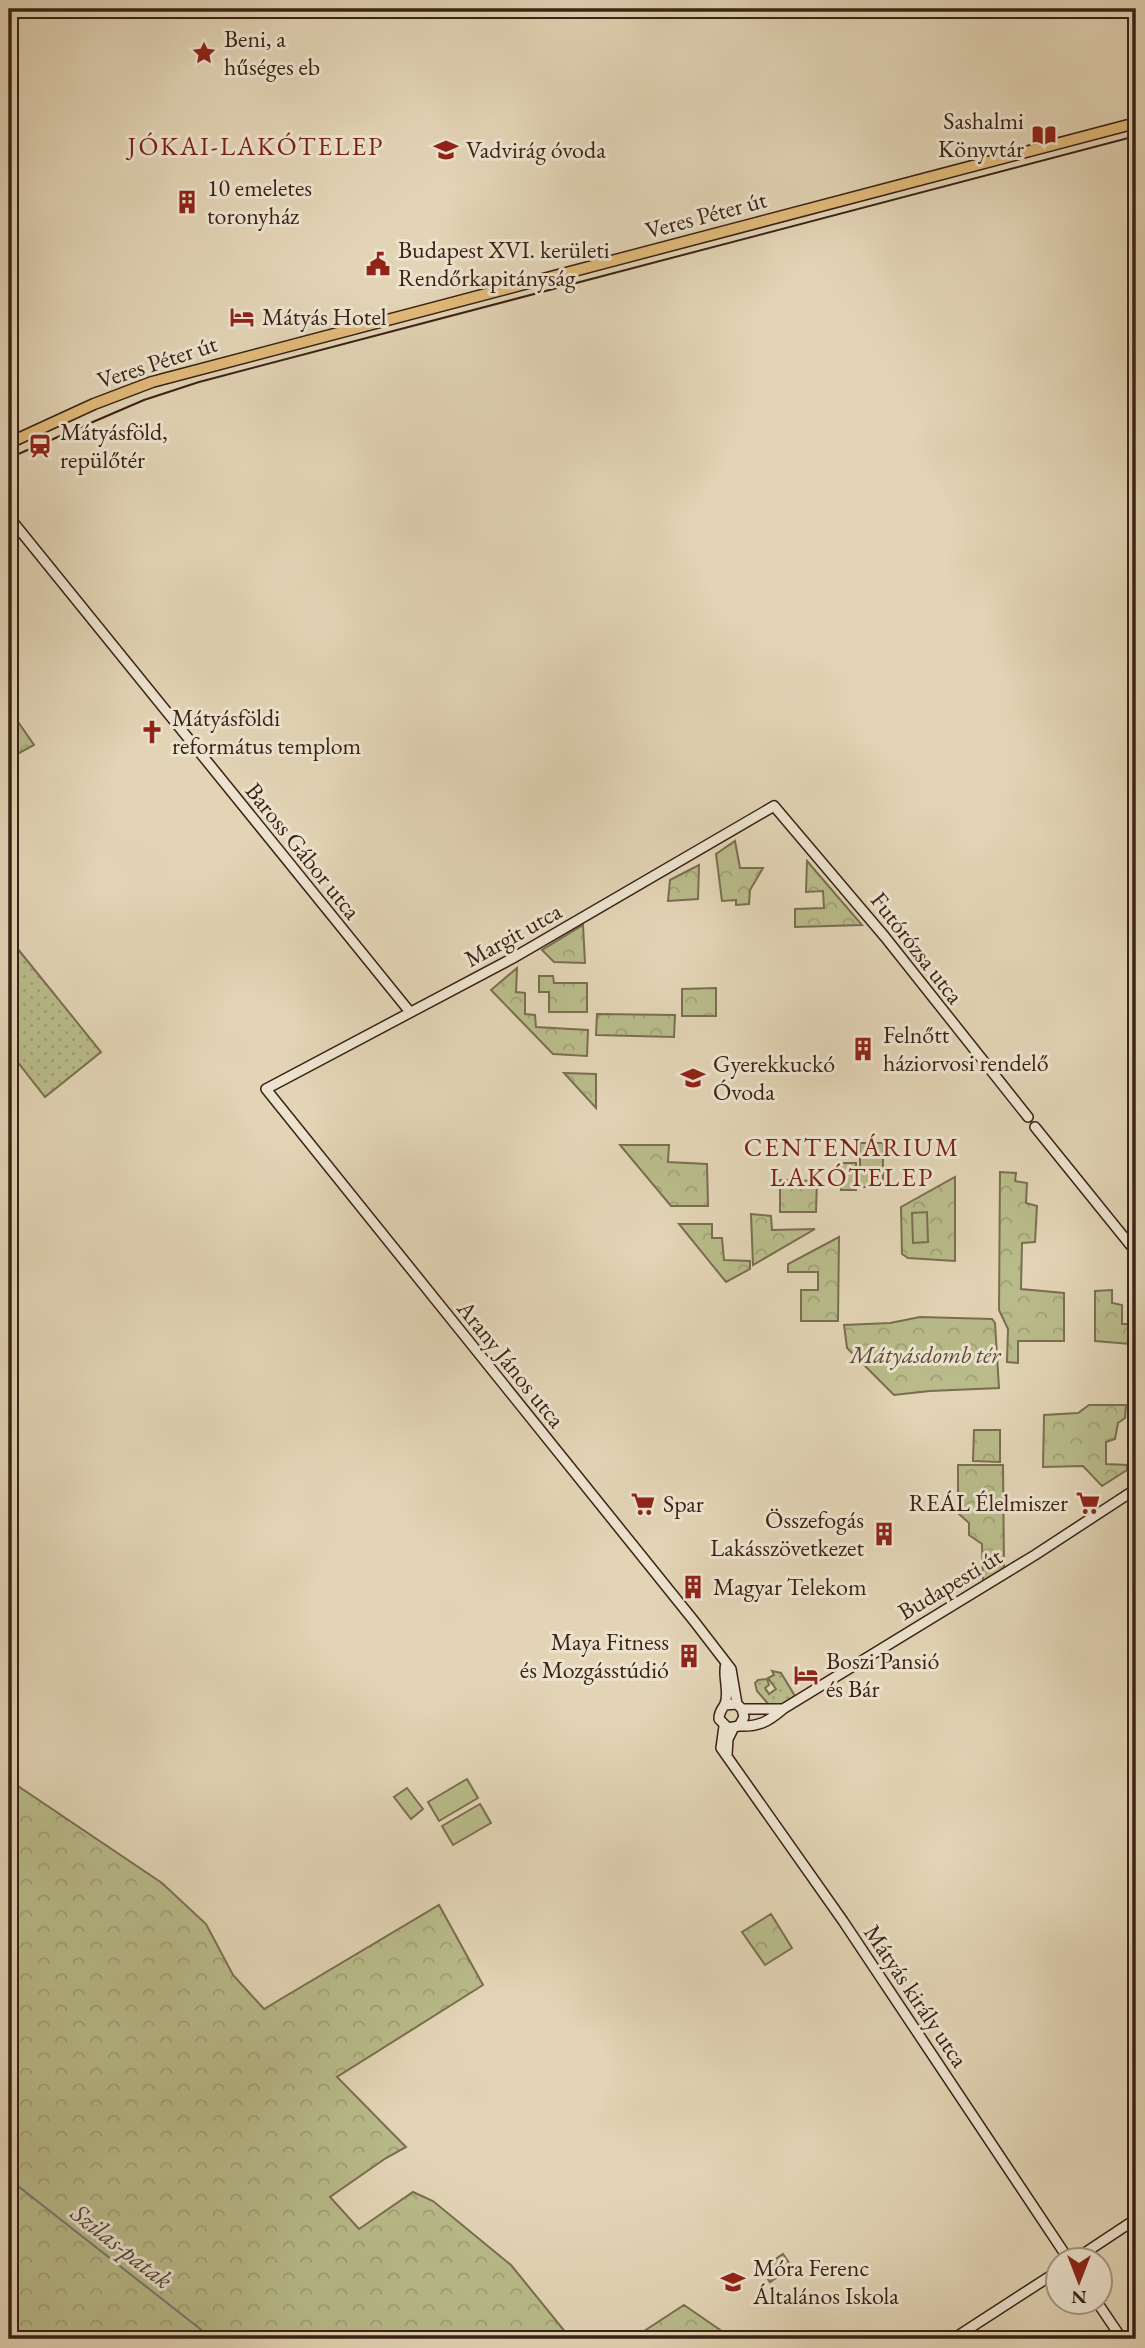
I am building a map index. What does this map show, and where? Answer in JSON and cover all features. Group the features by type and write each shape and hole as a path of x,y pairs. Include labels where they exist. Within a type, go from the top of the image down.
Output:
{"main road":[{"name":"Veres Péter út","path":"9,443 94,404 152,382 1136,123"}],"street":[{"path":"1131,9 1136,24"},
{"name":"Baross Gábor utca","path":"9,517 410,1012"},
{"name":"Margit utca","path":"266,1089 513,958 774,806"},
{"name":"Futórózsa utca","path":"774,806 885,937 1028,1117 1026,1125 1035,1127 1136,1252"},
{"name":"Arany János utca","path":"266,1089 731,1669 739,1707"},
{"name":"Budapesti út","path":"732,1727 758,1726 1026,1561 1136,1489"},
{"path":"726,1663 725,1705 719,1716 732,1727 744,1717 739,1707"},
{"path":"725,1705 783,1709"},
{"name":"Mátyás király utca","path":"732,1727 727,1755 843,1921 1062,2246"},
{"path":"1093,2246 1136,2219"},
{"path":"953,2339 1044,2280"},
{"path":"1106,2316 1122,2339"}],"green space":[{"path":"14,716 34,745 10,758 9,719"},
{"path":"735,841 740,868 763,868 750,890 749,904 736,905 736,900 722,901 716,854"},
{"path":"807,861 862,925 795,927 795,909 824,908 823,891 806,892"},
{"path":"699,865 698,899 668,901 670,880"},
{"path":"583,925 585,963 554,962 542,950"},
{"path":"13,943 101,1052 45,1097 9,1051 9,947"},
{"path":"517,968 516,992 525,993 525,1014 535,1015 536,1027 588,1030 587,1056 553,1054 491,990"},
{"path":"539,976 553,976 554,983 587,983 587,1012 549,1012 549,992 539,992"},
{"path":"716,988 716,1016 682,1016 682,989"},
{"path":"597,1014 675,1015 674,1037 596,1035"},
{"path":"564,1073 596,1074 596,1108"},
{"path":"860,1143 883,1143 883,1187 860,1187"},
{"path":"620,1145 669,1145 668,1162 707,1164 708,1206 671,1206"},
{"path":"841,1163 856,1163 856,1190 841,1190"},
{"path":"1000,1172 1016,1173 1015,1181 1027,1183 1026,1203 1037,1206 1035,1242 1022,1243 1021,1289 1064,1293 1064,1341 1018,1341 1018,1363 1007,1362 1008,1329 999,1310"},
{"path":"955,1177 955,1261 908,1258 902,1254 901,1207"},
{"path":"780,1180 817,1181 816,1212 780,1212"},
{"path":"927,1212 928,1242 913,1243 912,1213"},
{"path":"751,1214 771,1216 772,1230 815,1229 753,1265"},
{"path":"679,1224 712,1224 712,1238 722,1238 724,1260 750,1261 750,1269 726,1282"},
{"path":"839,1237 838,1321 801,1321 801,1290 818,1290 818,1272 788,1272 788,1264"},
{"path":"1112,1290 1112,1303 1122,1305 1122,1324 1131,1324 1130,1344 1095,1341 1095,1291"},
{"name":"Mátyásdomb tér","path":"920,1317 992,1319 995,1323 999,1388 894,1395 847,1348 844,1325 890,1323"},
{"path":"1089,1405 1126,1405 1125,1418 1118,1423 1115,1439 1106,1442 1106,1464 1127,1465 1127,1470 1102,1486 1083,1466 1043,1467 1044,1415 1078,1413"},
{"path":"974,1430 1000,1430 1000,1462 973,1461"},
{"path":"958,1465 1003,1465 1004,1569 983,1581 982,1544 969,1535 969,1523 958,1513"},
{"path":"772,1671 781,1673 795,1696 780,1708 770,1706 757,1691 755,1683 767,1679 769,1685 765,1688 769,1694 776,1689 768,1678 774,1675"},
{"path":"467,1779 478,1798 439,1821 428,1802"},
{"path":"9,1780 162,1883 206,1924 233,1975 264,2009 439,1905 483,1985 337,2077 406,2147 330,2197 359,2229 413,2192 433,2201 511,2265 571,2339 9,2339"},
{"path":"407,1788 423,1809 411,1819 394,1797"},
{"path":"480,1804 491,1823 453,1845 442,1826"},
{"path":"771,1914 792,1948 765,1965 742,1932"},
{"path":"783,2254 792,2267 770,2282 761,2269"},
{"path":"684,2305 726,2334 718,2339 632,2339"}],"waterway":[{"name":"Szilas-patak","path":"9,2179 213,2339"}],"tram line":[{"path":"9,458 144,400 199,382 1136,136"}],"place":[{"name":"Beni, a hűséges eb","path":"204,53"},
{"name":"Sashalmi Könyvtár","path":"1044,135"},
{"name":"Vadvirág óvoda","path":"446,150"},
{"name":"10 emeletes toronyház","path":"187,202"},
{"name":"Budapest XVI. kerületi Rendőrkapitányság","path":"378,264"},
{"name":"Mátyás Hotel","path":"242,317"},
{"name":"Mátyásföld, repülőtér","path":"40,446"},
{"name":"Mátyásföldi református templom","path":"152,732"},
{"name":"Felnőtt háziorvosi rendelő","path":"863,1049"},
{"name":"Gyerekkuckó Óvoda","path":"693,1078"},
{"name":"REÁL Élelmiszer","path":"1088,1503"},
{"name":"Spar","path":"643,1504"},
{"name":"Összefogás Lakásszövetkezet","path":"884,1534"},
{"name":"Magyar Telekom","path":"693,1587"},
{"name":"Maya Fitness és Mozgásstúdió","path":"689,1656"},
{"name":"Boszi Pansió és Bár","path":"806,1675"},
{"name":"Móra Ferenc Általános Iskola","path":"733,2282"}],"district":[{"name":"JÓKAI-LAKÓTELEP","path":"256,146"},
{"name":"CENTENÁRIUM LAKÓTELEP","path":"852,1162"}]}
